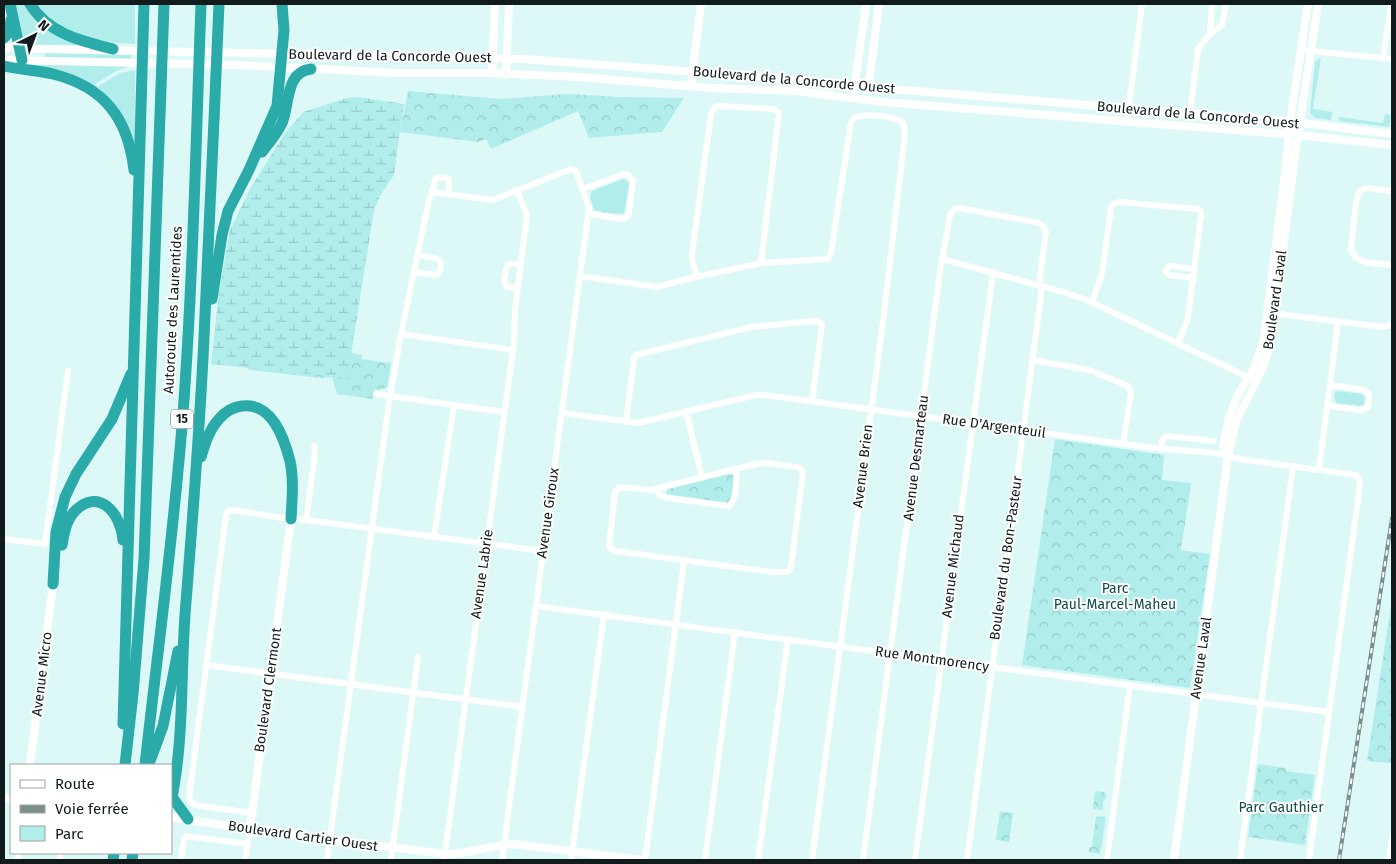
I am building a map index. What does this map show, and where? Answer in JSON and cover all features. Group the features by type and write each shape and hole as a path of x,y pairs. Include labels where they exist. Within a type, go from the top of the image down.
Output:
{"highway":[{"path":"30,4 44,21 60,32 75,39 113,49"},
{"path":"139,4 143,41"},
{"path":"123,764 144,4"},
{"name":"Autoroute des Laurentides","path":"123,764 133,694 144,564 164,4"},
{"name":"Autoroute des Laurentides","path":"144,764 171,538 182,416 190,303 197,47 201,4"},
{"path":"188,819 172,799 184,666 185,614 204,337 219,4"},
{"path":"204,337 223,229 234,198 276,110 279,96 284,30 282,4"},
{"path":"4,38 8,32 11,10"},
{"path":"11,10 21,54"},
{"path":"4,66 43,72 69,79 87,87 106,102 119,119 128,138 132,153 139,208"},
{"path":"249,170 280,127 286,111 291,83 294,78 302,71 311,69"},
{"path":"54,584 56,532 65,497 79,469 112,419 134,366"},
{"path":"196,468 210,432 222,415 241,406 253,406 262,410 274,422 288,456 292,481 291,519"},
{"path":"54,584 64,534 70,518 76,510 84,505 100,503 113,510 121,525 127,596"},
{"path":"148,764 162,726 185,614"}],"street":[{"path":"492,73 495,4"},
{"path":"506,74 509,4"},
{"path":"691,85 701,4"},
{"path":"853,97 866,4"},
{"path":"867,100 879,4"},
{"path":"1127,121 1142,4"},
{"path":"1210,34 1212,4"},
{"path":"1190,113 1198,49 1210,34 1223,24 1226,4"},
{"name":"Boulevard Laval","path":"1294,135 1290,122 1308,4"},
{"name":"Boulevard Laval","path":"1228,456 1237,419 1253,380 1271,313 1294,135 1300,124 1318,4"},
{"path":"1384,58 1391,4"},
{"name":"Boulevard de la Concorde Ouest","path":"21,54 81,50 197,47 282,54 507,58 1190,113 1392,134"},
{"path":"4,48 21,54"},
{"path":"1301,50 1392,60"},
{"name":"Boulevard de la Concorde Ouest","path":"21,54 197,68 281,67 399,73 492,73 578,77 712,88 796,91 867,100 1392,144"},
{"path":"4,60 21,54"},
{"path":"580,276 657,287 697,276 761,263 779,122 779,112 774,109 722,106 715,107 712,110 692,254 697,276"},
{"name":"Avenue Brien","path":"761,263 829,258 850,125 853,119 861,116 895,118 904,124 905,131 812,860"},
{"name":"Avenue Giroux","path":"502,860 585,229 589,214 589,205 576,171 573,169 568,169 517,190"},
{"path":"583,190 624,174 633,180 627,217 622,219 589,214"},
{"path":"327,860 390,396 401,334 434,180 440,176 449,180 449,194"},
{"path":"1392,191 1366,188 1360,190 1356,203 1351,246 1353,255 1359,260 1392,265"},
{"path":"432,192 493,200 517,190"},
{"name":"Avenue Labrie","path":"444,857 503,412 513,350 517,288 527,215 517,190"},
{"path":"1092,302 1102,274 1111,207 1116,202 1199,209 1201,216 1194,278 1187,321 1178,344"},
{"name":"Avenue Desmarteau","path":"863,860 942,259 952,212 961,208 1038,223 1044,227 1046,232 1040,276 1041,286"},
{"path":"414,272 434,275 438,274 441,268 441,263 438,259 418,255"},
{"path":"942,259 993,272 1092,302 1253,380"},
{"path":"517,288 507,287 504,281 507,265 520,264"},
{"path":"1194,269 1168,266 1165,271 1169,275 1194,278"},
{"name":"Avenue Michaud","path":"915,860 993,272"},
{"name":"Boulevard du Bon-Pasteur","path":"967,860 1041,286"},
{"path":"1271,313 1382,327 1392,323"},
{"path":"626,422 634,358 636,355 762,325 813,321 822,324 812,401"},
{"path":"1319,470 1338,322"},
{"path":"401,334 513,350"},
{"path":"1032,360 1089,370 1128,386 1131,393 1123,444"},
{"path":"4,539 45,544 68,371"},
{"path":"1327,406 1364,410 1368,407 1369,397 1368,393 1364,390 1330,385"},
{"path":"376,394 503,412"},
{"name":"Rue D'Argenteuil","path":"562,414 626,422 642,422 759,395 972,422 1123,444 1216,453 1352,474 1358,477 1360,485 1329,712"},
{"path":"434,537 454,405"},
{"path":"686,411 702,477"},
{"path":"1161,448 1162,440 1167,436 1214,441"},
{"path":"306,520 315,454 314,446"},
{"name":"Avenue Laval","path":"1174,860 1228,456"},
{"path":"764,463 796,467 802,470 790,570 783,573 684,561 615,551 609,547 608,543 617,489 622,486 650,490 736,468 764,463"},
{"path":"1240,860 1294,466"},
{"path":"655,489 667,498 731,505 734,501 736,468"},
{"path":"252,813 195,805 189,799 226,515 229,511 543,551"},
{"name":"Boulevard Clermont","path":"246,860 291,519"},
{"path":"644,860 684,561"},
{"name":"Avenue Micro","path":"30,764 54,584"},
{"name":"Rue Montmorency","path":"536,606 1329,712"},
{"path":"571,860 604,614"},
{"path":"705,860 735,632"},
{"path":"758,860 788,639"},
{"path":"391,860 418,657"},
{"path":"206,665 523,707"},
{"path":"1106,860 1130,685"},
{"path":"1308,860 1329,712"},
{"name":"Boulevard Cartier Ouest","path":"172,817 444,857 504,844 531,845 644,860"},
{"path":"181,860 186,836 248,844"},
{"path":"1389,860 1392,836"}],"green space":[{"path":"14,4 26,4 77,43 77,46 24,45"},
{"path":"34,4 135,4 135,44 103,42 58,28"},
{"path":"45,53 131,55 131,59 45,57"},
{"path":"1321,58 1313,109 1332,112 1331,120 1315,118 1310,113 1315,62"},
{"path":"28,64 130,66 116,71 95,84 97,87 120,73 135,70 136,145 132,145 106,98 28,67"},
{"path":"408,91 500,99 567,94 684,98 662,132 589,138 578,111 491,149 486,139 478,142 400,132"},
{"path":"359,97 404,104 394,175 381,194 374,210 350,361 352,376 349,378 211,364 219,291 230,230 251,187 285,133 303,112 347,98"},
{"path":"1385,114 1391,115 1389,127 1339,121 1339,117 1383,123"},
{"path":"623,179 629,184 624,214 594,210 590,197 592,191"},
{"path":"347,352 362,355 361,359 391,363 387,387 381,390 375,389 373,399 337,394 332,377 321,378 250,370 242,365"},
{"path":"1335,392 1362,394 1365,398 1364,404 1355,406 1355,403 1353,405 1336,403"},
{"name":"Parc Paul-Marcel-Maheu","path":"1055,439 1164,455 1162,480 1191,483 1181,550 1210,554 1190,688 1022,665"},
{"path":"729,474 733,475 734,478 731,500 728,503 666,494 668,489"},
{"path":"1392,599 1392,763 1367,761"},
{"name":"Parc Gauthier","path":"1258,764 1286,768 1286,771 1315,775 1305,845 1248,837"},
{"path":"1095,791 1104,792 1107,796 1103,801 1103,810 1093,809"},
{"path":"1000,811 1013,813 1009,842 996,840"},
{"path":"1096,816 1106,817 1100,854 1089,852 1089,847 1092,847"}],"railway":[{"path":"1339,860 1392,518"}]}
